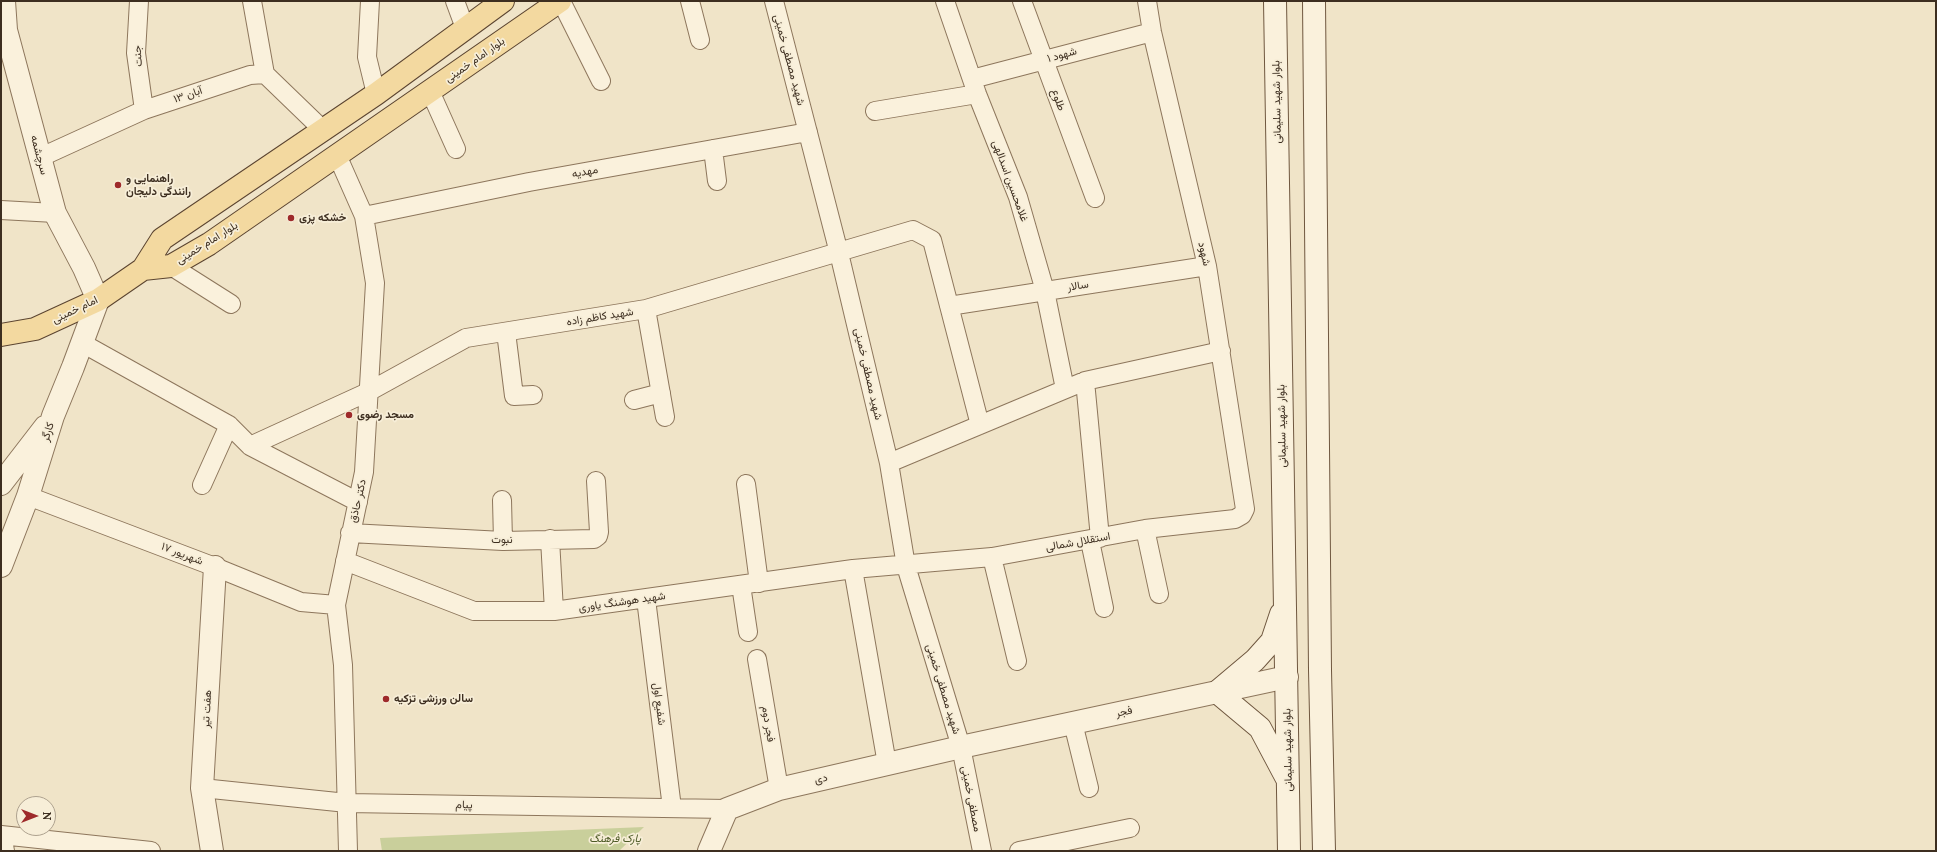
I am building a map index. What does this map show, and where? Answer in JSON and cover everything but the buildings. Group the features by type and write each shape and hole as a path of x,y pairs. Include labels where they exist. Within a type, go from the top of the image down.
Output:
{"main road":[{"name":"سرچشمه","path":"4,1 6,30 54,213 84,268 98,300"},
{"path":"142,269 162,239 376,94 464,28 503,1"},
{"name":"بلوار امام خمینی","path":"142,269 171,266 209,244 560,1"},
{"name":"بلوار شهید سلیمانی","path":"1275,1 1289,851"},
{"path":"1314,1 1320,670 1324,851"},
{"name":"امام خمینی","path":"1,335 35,329 98,300 142,269"},
{"name":"کارگر","path":"1,566 28,496 53,416 98,300"},
{"path":"1,484 53,416"},
{"name":"هفت تیر","path":"212,851 202,788 215,567"},
{"path":"1285,601 1272,641 1255,660 1217,692 1260,728 1288,782"},
{"name":"فجر","path":"961,747 1320,670"},
{"name":"دی","path":"727,809 779,789 961,747"},
{"path":"709,851 727,809"}],"street":[{"name":"جنت","path":"139,1 136,52 144,110"},
{"path":"252,1 265,74 323,130"},
{"path":"370,1 367,57 376,94"},
{"path":"455,1 464,28"},
{"path":"560,1 602,81"},
{"path":"690,1 700,40"},
{"name":"شهید مصطفی خمینی","path":"774,1 839,253 889,463 906,566 961,747"},
{"name":"غلامحسین اسدالهی","path":"945,1 974,87 1018,197 1045,291 1065,389"},
{"name":"طلوع","path":"1022,1 1095,198"},
{"name":"شهود","path":"1147,1 1152,32 1207,266 1245,509"},
{"path":"1,53 6,30"},
{"name":"شهود ۱","path":"875,111 974,87 1044,60 1152,32"},
{"name":"۱۳ آبان","path":"39,158 144,110 250,74 265,74"},
{"path":"430,91 456,149"},
{"name":"مهدیه","path":"364,216 529,182 808,132"},
{"path":"713,149 717,181"},
{"name":"دکتر حاذق","path":"337,155 364,216 374,284 364,472 336,605 343,665 348,851"},
{"path":"1,210 54,213"},
{"name":"شهید کاظم زاده","path":"368,392 466,338 646,309 913,230 932,240 980,425"},
{"path":"171,266 231,304"},
{"name":"سالار","path":"949,306 1207,266"},
{"path":"646,309 665,417"},
{"path":"506,332 514,396 533,395"},
{"path":"82,343 229,425 250,446 358,502"},
{"path":"889,463 1086,381 1221,351"},
{"path":"1086,381 1095,539 1104,608"},
{"path":"250,446 368,392"},
{"path":"634,400 661,393"},
{"path":"202,485 229,425"},
{"name":"نبوت","path":"350,533 503,541 550,539 594,540 598,536 596,481"},
{"path":"746,484 759,583"},
{"name":"۱۷ شهریور","path":"28,496 215,567 301,602 336,605"},
{"path":"502,500 503,541"},
{"name":"استقلال شمالی","path":"906,566 992,557 1145,529 1235,519 1242,515 1245,509"},
{"path":"1145,529 1159,594"},
{"path":"550,539 554,611"},
{"path":"992,557 1017,661"},
{"name":"شهید هوشنگ یاوری","path":"345,561 474,611 554,611 853,569 906,566"},
{"path":"853,569 887,764"},
{"path":"741,585 748,632"},
{"name":"شفیع اول","path":"646,599 672,808"},
{"name":"فجر دوم","path":"757,659 779,789"},
{"path":"1073,723 1089,788"},
{"name":"مصطفی خمینی","path":"961,747 982,851"},
{"name":"پیام","path":"202,788 347,803 727,809"},
{"path":"1019,851 1130,828"},
{"path":"2,840 70,847 151,851"}],"green space":[{"name":"پارک فرهنگ","path":"644,827 619,851 382,851 380,838"}],"place":[{"name":"راهنمایی و رانندگی دلیجان","path":"118,185"},
{"name":"خشکه پزی","path":"291,218"},
{"name":"مسجد رضوی","path":"349,415"},
{"name":"سالن ورزشی تزکیه","path":"386,699"}]}
